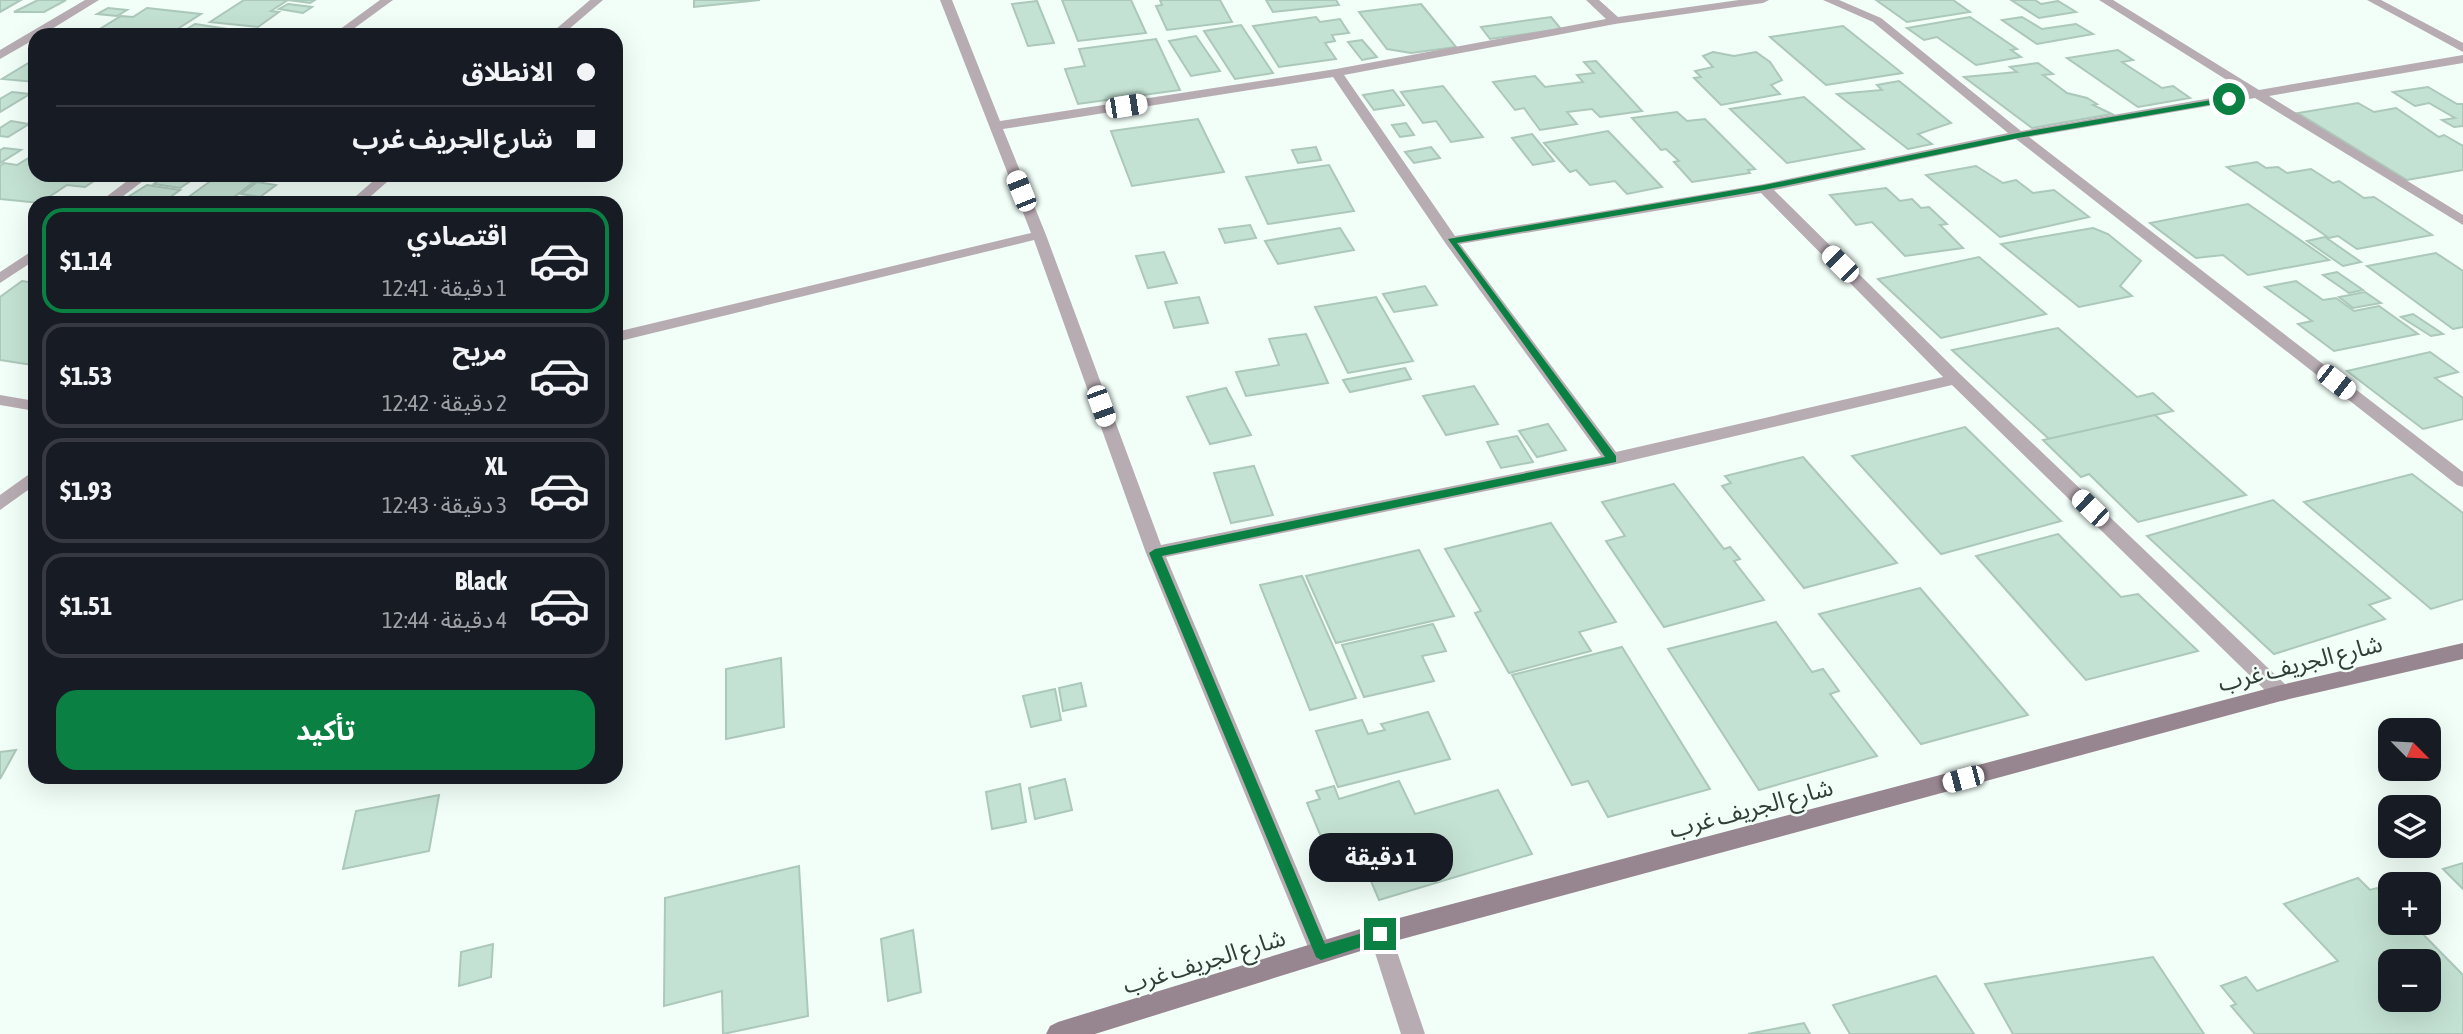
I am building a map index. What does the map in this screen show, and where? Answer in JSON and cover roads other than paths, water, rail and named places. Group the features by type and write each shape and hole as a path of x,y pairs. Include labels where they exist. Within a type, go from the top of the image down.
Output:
{"street":[{"path":"46,28 93,0"},
{"path":"348,28 387,0"},
{"path":"563,28 597,0"},
{"path":"946,0 1039,235 1155,553 1321,953"},
{"path":"1592,0 1615,21"},
{"path":"995,126 1336,73 1615,21 1763,0"},
{"path":"1829,0 1877,20 2018,135 2463,481"},
{"path":"2105,0 2463,221"},
{"path":"2373,0 2463,48"},
{"path":"0,55 28,38"},
{"path":"1451,241 1764,188 2018,135 2463,59"},
{"path":"1336,73 1451,241 1612,459"},
{"path":"115,196 134,182"},
{"path":"363,196 380,182"},
{"path":"1764,188 1955,379 2281,693"},
{"path":"623,335 1039,235"},
{"path":"0,278 28,258"},
{"path":"1155,553 1612,459 1955,379"},
{"path":"0,400 28,404"},
{"path":"0,504 28,482"},
{"name":"شارع الجريف غرب","path":"1058,1034 1380,934 2281,693 2463,651"},
{"path":"1380,934 1413,1034"}]}
